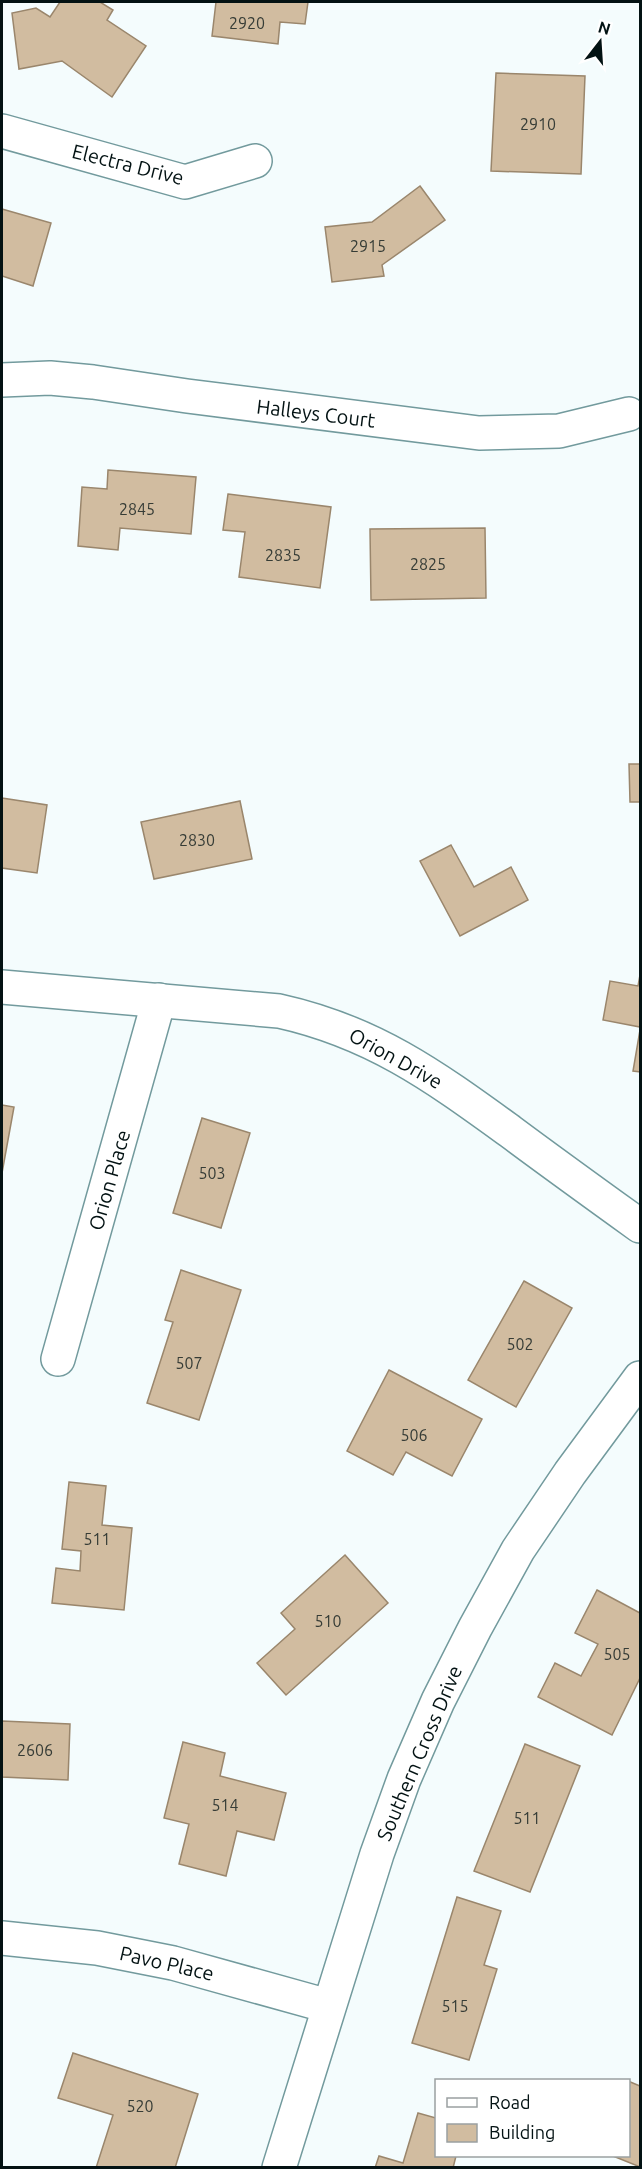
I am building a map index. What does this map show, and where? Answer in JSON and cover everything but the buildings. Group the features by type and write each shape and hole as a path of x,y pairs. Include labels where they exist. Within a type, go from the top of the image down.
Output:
{"street":[{"name":"Electra Drive","path":"2,131 185,182 255,161"},
{"name":"Halleys Court","path":"2,380 50,378 93,382 479,434 559,431 629,414"},
{"name":"Orion Drive","path":"2,987 279,1011 346,1030 381,1046 468,1101 640,1226"},
{"name":"Orion Place","path":"58,1359 159,1000"},
{"name":"Southern Cross Drive","path":"279,2168 377,1854 404,1779 438,1701 518,1550 570,1473 640,1378"},
{"name":"Pavo Place","path":"2,1938 97,1948 173,1962 328,2006"}]}
